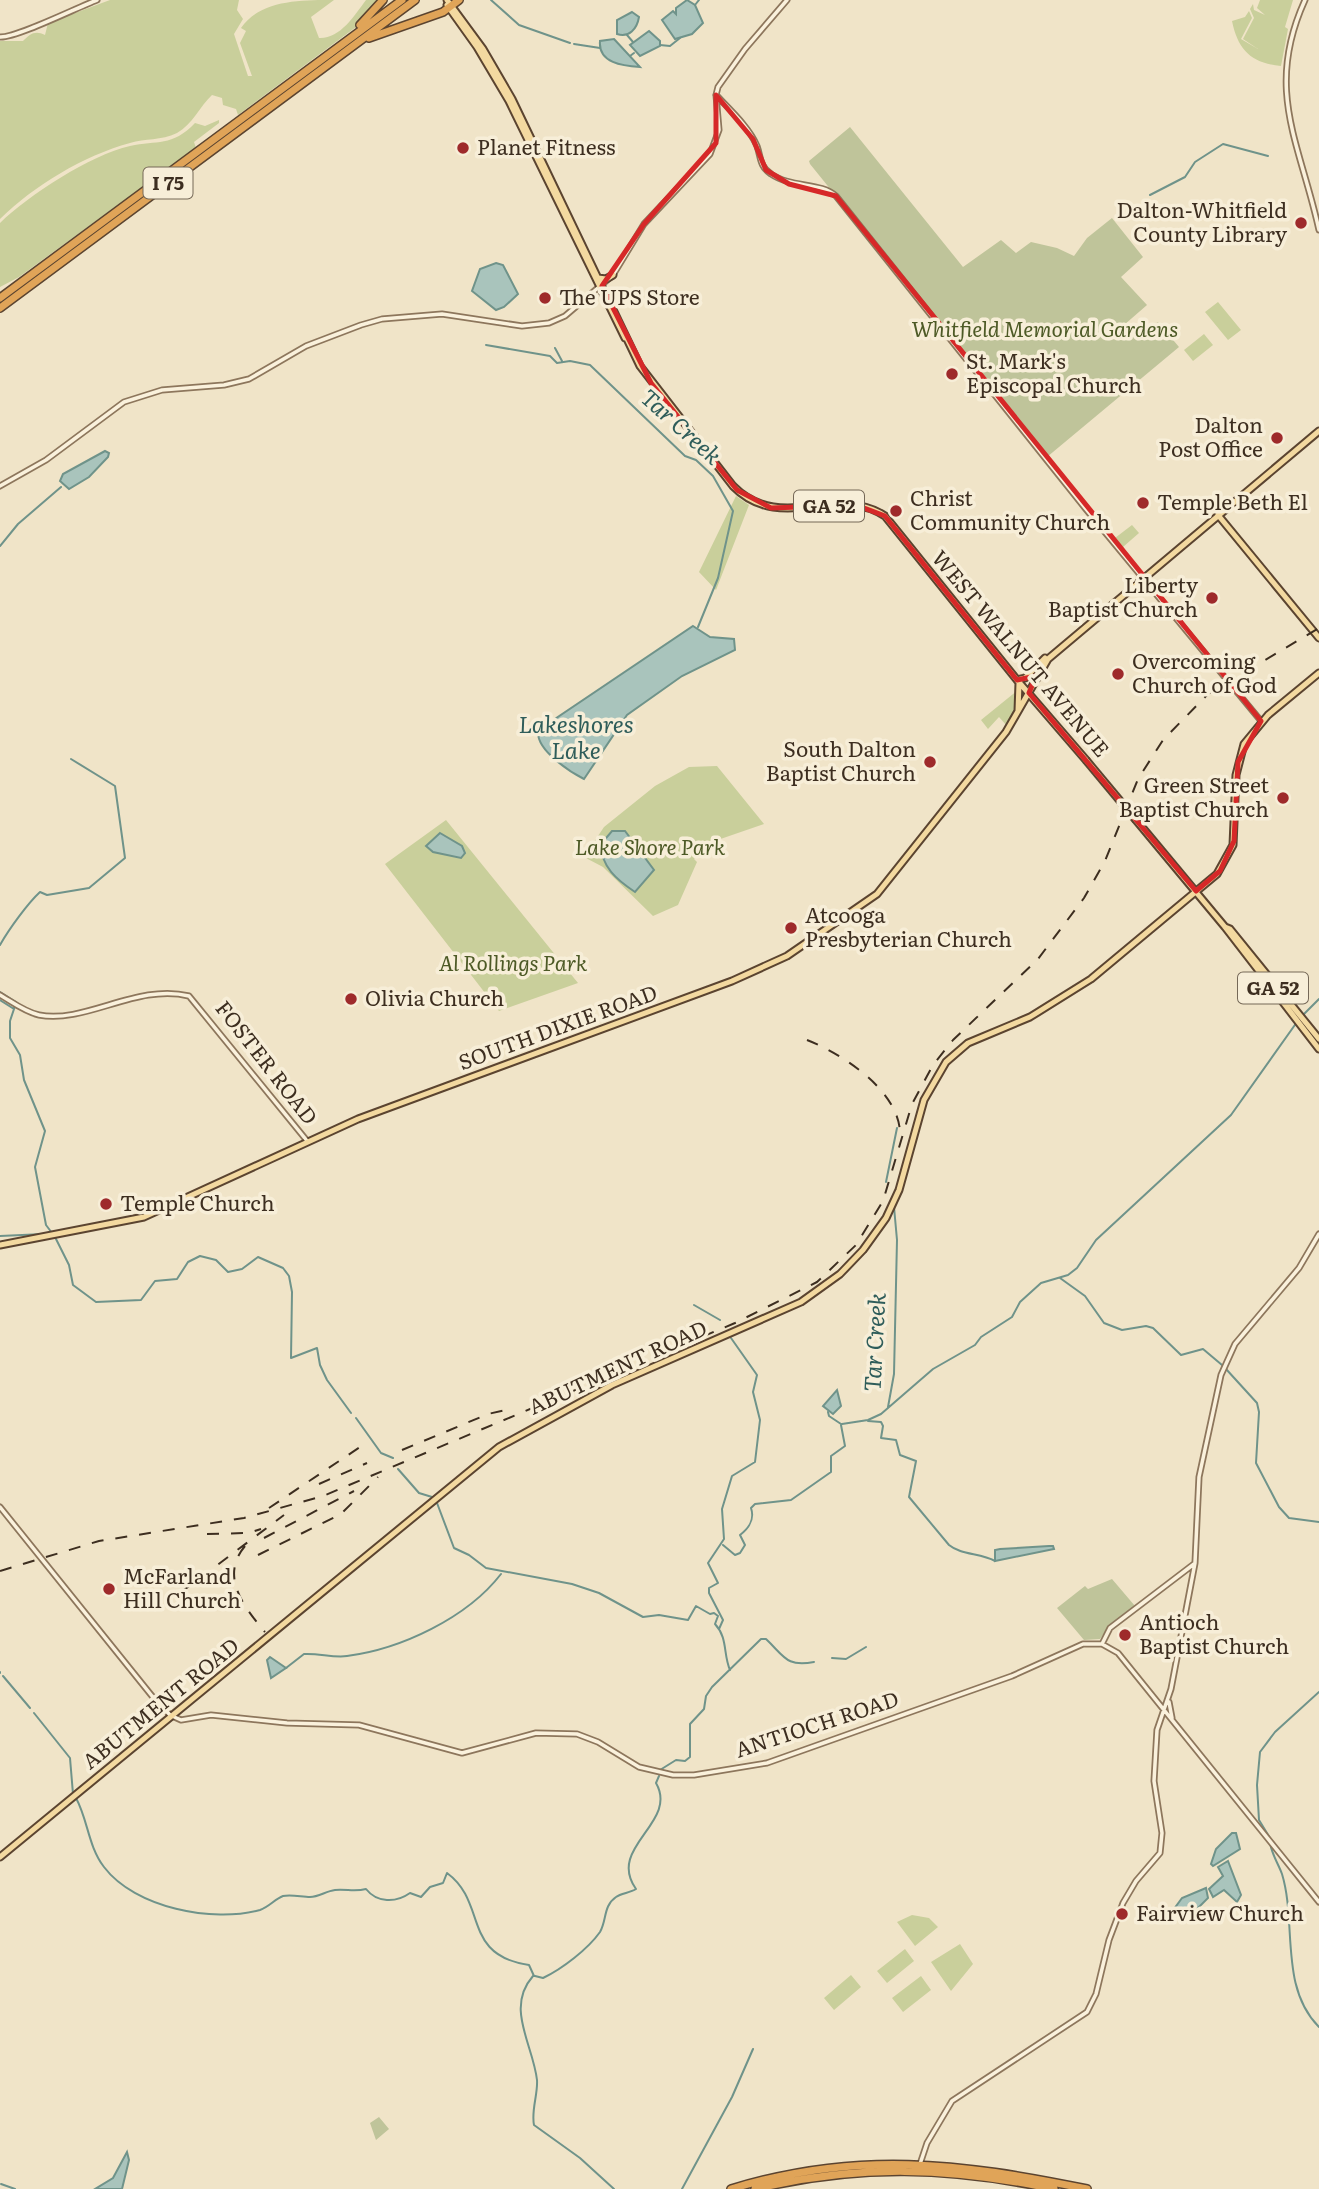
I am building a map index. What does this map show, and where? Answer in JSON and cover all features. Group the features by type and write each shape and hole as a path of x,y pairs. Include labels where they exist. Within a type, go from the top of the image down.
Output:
{"highway":[{"path":"307,69 364,21 383,0"},
{"name":"I 75","path":"0,298 402,0"},
{"name":"I 75","path":"0,308 415,0"},
{"path":"352,46 450,4"},
{"path":"450,4 457,15"},
{"path":"450,4 457,15"},
{"path":"755,2189 920,2166 1054,2189"},
{"path":"731,2189 815,2169 920,2166 988,2170 1087,2189"}],"main road":[{"name":"WEST WALNUT AVENUE","path":"457,15 512,99 625,338 657,391 741,494 775,509 849,505 879,513 893,525 1018,681 1196,891"},
{"name":"WEST WALNUT AVENUE","path":"457,15 509,101 625,338"},
{"path":"598,278 605,279 613,275"},
{"path":"594,295 603,296"},
{"path":"1017,715 1018,681 1025,678 1044,659 1048,659 1319,430"},
{"path":"1219,515 1319,638"},
{"name":"SOUTH DIXIE ROAD","path":"0,1245 144,1217 391,1107 732,981 787,956 877,894 1017,715 1048,659"},
{"name":"ABUTMENT ROAD","path":"0,1857 499,1447 612,1385 801,1302 840,1274 863,1250 886,1218 899,1190 924,1100 946,1062 968,1043 1030,1017 1072,992 1220,871 1231,852 1238,762 1244,744 1261,721 1319,673"},
{"name":"GA 52","path":"1196,891 1286,995 1319,1040"},
{"name":"GA 52","path":"1226,927 1319,1049"}],"street":[{"path":"0,37 16,36 37,24 97,0"},
{"path":"0,486 41,464 124,402 162,390 224,385 249,379 294,352 353,327 382,319 442,314 535,326 565,316 594,295 613,275 644,224 710,154 719,130 716,94 725,75 787,0"},
{"path":"1305,0 1289,46 1286,96 1290,127 1319,230"},
{"path":"716,94 753,139 766,170 789,184 830,190 836,196 1261,721"},
{"name":"FOSTER ROAD","path":"0,995 30,1012 45,1016 103,1006 162,991 189,996 308,1142"},
{"path":"920,2166 927,2144 952,2101 1072,2024 1093,2004 1119,1913 1136,1881 1160,1853 1162,1833 1154,1781 1158,1725 1169,1697 1195,1563 1199,1477 1223,1368 1235,1344 1299,1268 1319,1234"},
{"path":"0,1507 39,1560 54,1571 130,1669 170,1715"},
{"path":"1195,1563 1113,1625 1102,1644 1118,1653 1319,1902"},
{"name":"ANTIOCH ROAD","path":"170,1715 181,1720 211,1715 287,1723 359,1725 462,1753 536,1733 577,1734 598,1742 639,1767 673,1775 694,1775 767,1763 1012,1676 1080,1645 1102,1644"},
{"path":"1156,1701 1163,1702 1169,1697"},
{"path":"1169,1697 1172,1721"},
{"path":"1158,1725 1165,1719 1172,1721"}],"highlighted area":[{"path":"716,95 753,139 766,170 789,184 836,196 1261,721 1238,762 1234,841 1220,871 1196,891 1029,693 1036,676 1017,680 885,516 856,505 771,508 737,490 651,383 602,286 644,224 716,143"}],"green space":[{"path":"110,0 239,0 237,10 243,19 234,34 248,76 252,76 240,43 246,31 241,28 259,12 295,1 334,0 311,17 319,38 340,31 366,0 382,0 356,27 238,115 236,109 223,105 222,98 212,95 188,125 177,133 130,143 77,164 44,183 0,219 0,41 23,41 35,33 45,35 48,23"},
{"path":"1260,0 1293,0 1285,27 1288,29 1281,66 1254,58 1242,47 1235,31 1232,21 1245,17 1249,11 1252,18 1241,39 1258,49 1243,39 1254,18 1250,9 1253,4 1254,10 1265,15 1257,8"},
{"path":"219,120 219,123 194,142 196,148 19,277 0,287 0,223 27,200 61,177 97,158 130,146 171,139 187,131 195,123 205,126"},
{"name":"Whitfield Memorial Gardens","path":"850,127 963,267 1001,240 1016,253 1031,242 1057,248 1074,256 1087,238 1112,218 1143,257 1121,277 1147,305 1124,325 1130,333 1140,335 1158,322 1179,347 1047,457 810,164 809,161"},
{"path":"1218,302 1241,330 1228,340 1205,312"},
{"path":"1204,334 1213,345 1193,361 1184,350"},
{"path":"736,496 749,505 716,590 699,572"},
{"path":"1132,525 1139,533 1123,547 1115,538"},
{"path":"1018,690 1015,711 1007,726 999,717 988,729 981,720"},
{"name":"Lake Shore Park","path":"717,766 764,824 706,844 694,859 697,862 678,905 653,916 603,867 584,857 604,827 655,786 689,767"},
{"name":"Al Rollings Park","path":"446,820 578,983 499,1011 385,864"},
{"path":"1112,1579 1135,1606 1108,1628 1100,1639 1084,1640 1057,1608 1085,1586 1088,1589"},
{"path":"912,1915 929,1918 938,1927 915,1946 897,1922"},
{"path":"960,1944 973,1964 951,1991 931,1962"},
{"path":"905,1949 914,1961 887,1983 877,1971"},
{"path":"851,1975 861,1987 834,2010 824,1998"},
{"path":"921,1976 931,1990 903,2012 892,1998"},
{"path":"379,2117 389,2129 376,2140 370,2123"}],"water":[{"path":"687,0 695,5 703,23 692,34 675,39 662,20 673,11 676,14 676,8"},
{"path":"632,12 639,17 634,29 629,34 617,34 617,20"},
{"path":"649,31 660,41 660,46 640,56 630,45"},
{"path":"614,39 640,67 607,59 600,48 600,41"},
{"path":"496,263 503,265 518,294 504,307 496,310 472,291 480,269"},
{"path":"105,451 109,453 108,457 89,477 69,489 60,481 63,474"},
{"name":"Lakeshores Lake","path":"693,626 710,637 734,639 735,650 682,676 627,715 584,779 563,766 543,747 538,733 543,727"},
{"path":"612,831 625,831 654,870 635,892 616,878 604,860 601,844"},
{"path":"440,833 462,846 465,853 461,858 433,852 426,846"},
{"path":"837,1390 841,1406 833,1414 823,1406"},
{"path":"1053,1546 1054,1549 995,1561 995,1550"},
{"path":"270,1657 286,1668 271,1678 267,1660"},
{"path":"1232,1833 1236,1833 1240,1849 1213,1866 1211,1864 1216,1849"},
{"path":"1228,1861 1241,1895 1237,1902 1224,1890 1213,1897 1209,1889 1223,1876 1218,1867"},
{"path":"1206,1888 1208,1898 1198,1908 1174,1909 1182,1898"},
{"path":"127,2152 129,2160 122,2189 95,2189 113,2178"}],"waterway":[{"path":"491,0 519,25 570,43"},
{"path":"695,5 699,0"},
{"path":"627,35 633,42"},
{"path":"660,45 670,46 680,38"},
{"path":"574,44 600,48"},
{"path":"630,56 634,53"},
{"path":"1150,195 1185,177 1195,162 1223,144 1268,156"},
{"name":"Tar Creek","path":"486,345 550,356 557,363 570,361 590,365 685,456 696,460 713,476 733,511 718,578 698,627"},
{"path":"555,348 562,361"},
{"path":"0,546 18,524 61,487"},
{"path":"0,945 40,892 47,895 89,888 125,858 115,786 71,759"},
{"path":"0,992 16,1002"},
{"path":"1304,1014 1319,999"},
{"path":"0,1000 14,1009"},
{"path":"15,1006 10,1021 10,1038 20,1055 24,1080 45,1131 35,1167 46,1225 52,1233"},
{"path":"842,1424 868,1420 881,1414 933,1369 975,1345 981,1337 1012,1317 1020,1302 1041,1283 1068,1275 1077,1268 1096,1240 1231,1115 1297,1022"},
{"name":"Tar Creek","path":"886,1182 897,1128"},
{"name":"Tar Creek","path":"888,1407 894,1374 897,1240 894,1207"},
{"path":"0,1236 44,1234"},
{"path":"55,1237 69,1265 73,1285 96,1302 141,1300 155,1281 177,1279 188,1262 200,1256 216,1260 228,1272 242,1269 258,1257 283,1268 289,1276 292,1292 291,1358 317,1348 320,1365 327,1380 351,1413"},
{"path":"1060,1278 1085,1296 1104,1323 1122,1330 1146,1326 1153,1328 1181,1355 1203,1349 1222,1365"},
{"path":"694,1305 720,1320"},
{"path":"719,1629 723,1620 709,1593 709,1588 718,1583 708,1563 724,1539 722,1509 732,1476 755,1462 760,1420 753,1392 757,1375 731,1338"},
{"path":"1226,1369 1257,1403 1259,1412 1256,1463 1279,1507 1289,1518 1319,1522"},
{"path":"828,1412 829,1416 841,1424"},
{"path":"356,1418 381,1453 393,1458"},
{"path":"868,1421 881,1422 881,1438 896,1440 900,1455 916,1461 909,1497 949,1545 959,1551 995,1561"},
{"name":"Tar Creek","path":"723,1545 735,1555 740,1553 745,1545 740,1535 750,1523 751,1508 755,1504 791,1500 831,1472 831,1456 845,1446 841,1425"},
{"path":"398,1469 419,1493 432,1497"},
{"path":"437,1503 454,1548 486,1568 572,1584 599,1593 643,1617 659,1615 688,1620 696,1606 710,1614 714,1613 718,1616 715,1624 724,1640 730,1670"},
{"path":"286,1668 304,1654 347,1656 410,1639 452,1617 487,1590 501,1574"},
{"path":"660,1770 676,1760 685,1761 690,1757 690,1724 704,1709 706,1696 761,1639 766,1639 782,1656 792,1662 814,1662"},
{"path":"832,1658 846,1659 866,1647"},
{"path":"3,1676 30,1708"},
{"path":"1270,1838 1259,1820 1257,1785 1260,1752 1275,1732 1319,1692"},
{"path":"34,1713 70,1758 73,1794"},
{"path":"535,1976 543,1978 582,1952 600,1932 612,1901 636,1889 629,1874 630,1860 658,1811 661,1797 656,1783 659,1776"},
{"path":"76,1798 104,1867 135,1893 155,1902 176,1909 220,1915 260,1910 283,1896 313,1897 335,1890 366,1889 376,1897 393,1900 410,1893 421,1897 430,1887 443,1883 447,1873 460,1885 484,1939 493,1951 529,1965 534,1976"},
{"path":"1270,1843 1286,1893 1291,1954 1298,1993 1319,2027"},
{"path":"533,1976 525,1988 521,2013 537,2080 534,2125 580,2158 614,2189"},
{"path":"682,2189 732,2097 753,2049"},
{"path":"1,2184 15,2189"}],"railway":[{"path":"0,1571 99,1541 244,1518 323,1496 735,1323 817,1282 856,1245 883,1201 912,1104 933,1065 953,1040 1038,959 1084,898 1105,861 1138,779 1163,740 1208,694 1319,628"},
{"path":"807,1040 853,1065 881,1090 898,1119 900,1135"},
{"path":"402,1450 488,1414 514,1408"},
{"path":"269,1508 360,1447"},
{"path":"319,1484 367,1463"},
{"path":"258,1555 341,1514 378,1477"},
{"path":"264,1538 354,1491"},
{"path":"180,1593 284,1515"},
{"path":"207,1534 248,1533 261,1529"},
{"path":"245,1546 234,1569 235,1581 243,1602 265,1632"}],"place":[{"name":"Planet Fitness","path":"463,148"},
{"name":"Dalton-Whitfield County Library","path":"1301,223"},
{"name":"The UPS Store","path":"545,298"},
{"name":"St. Mark's Episcopal Church","path":"952,374"},
{"name":"Dalton Post Office","path":"1277,438"},
{"name":"Temple Beth El","path":"1143,503"},
{"name":"Christ Community Church","path":"896,511"},
{"name":"Liberty Baptist Church","path":"1212,598"},
{"name":"Overcoming Church of God","path":"1118,674"},
{"name":"South Dalton Baptist Church","path":"930,762"},
{"name":"Green Street Baptist Church","path":"1283,798"},
{"name":"Atcooga Presbyterian Church","path":"791,928"},
{"name":"Olivia Church","path":"351,999"},
{"name":"Temple Church","path":"106,1204"},
{"name":"McFarland Hill Church","path":"109,1589"},
{"name":"Antioch Baptist Church","path":"1125,1635"},
{"name":"Fairview Church","path":"1122,1914"}]}
